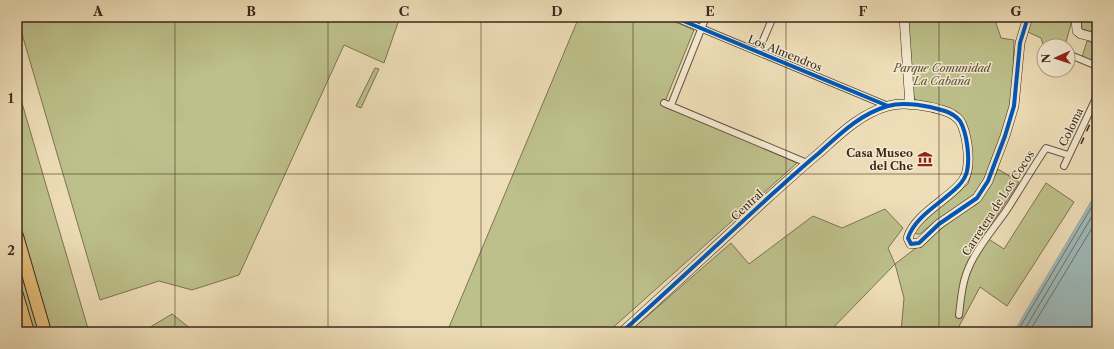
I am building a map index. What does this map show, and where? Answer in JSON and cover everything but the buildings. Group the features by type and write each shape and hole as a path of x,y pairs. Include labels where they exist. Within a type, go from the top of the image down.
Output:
{"highway":[{"path":"17,236 45,332"},
{"path":"17,295 28,332"}],"street":[{"name":"Los Almendros","path":"674,17 891,105"},
{"path":"706,17 667,104 806,163"},
{"path":"758,52 773,17"},
{"path":"904,17 909,97 922,106 936,108 950,113 959,120 964,130 967,155 967,172 961,183 927,210 910,231 908,238 911,244 919,243 939,224 977,198 988,180 1005,136 1014,106 1020,43 1028,17"},
{"path":"1076,17 1077,31 1081,34 1097,38"},
{"path":"1076,57 1097,66"},
{"name":"Coloma","path":"1064,166 1097,96"},
{"path":"891,105 903,98 909,97"},
{"path":"891,105 909,97"},
{"name":"Central","path":"622,332 806,163 854,122 868,114 891,105"},
{"name":"Carretera de Los Cocos","path":"959,315 963,284 969,266 1009,207 1046,148 1068,155"}],"green space":[{"path":"17,17 400,17 384,63 344,45 239,275 192,290 159,281 100,300"},
{"path":"579,17 664,17 694,30 664,104 797,163 608,332 447,332"},
{"name":"Parque Comunidad La Cabaña","path":"907,17 994,17 1001,38 1014,40 1012,100 1006,125 981,187 972,197 935,221 920,234 916,234 915,230 944,202 968,184 972,168 971,145 959,118 914,99"},
{"path":"1031,17 1072,17 1067,38 1041,38 1028,32"},
{"path":"1081,17 1097,17 1097,33 1082,29"},
{"path":"1087,41 1097,44 1097,63 1082,57"},
{"path":"375,68 379,69 361,108 356,106"},
{"path":"17,86 89,332 51,332 17,217"},
{"path":"998,169 1019,182 984,236 1004,249 1046,183 1074,202 1007,306 980,287 956,332 901,332 904,298 895,264 963,212 977,204 990,186"},
{"path":"885,209 903,228 888,248 895,264 829,332 629,332 731,243 749,264 813,216 842,228"},
{"path":"17,255 40,332 34,332 17,278"},
{"path":"172,314 195,332 142,332"}],"water":[{"path":"1097,191 1097,332 1012,332"}],"pier":[{"path":"1097,189 1013,332 1010,332"}],"railway":[{"path":"1081,144 1097,108"}],"cycle path":[{"path":"674,17 888,106"},
{"path":"622,332 769,197 851,125 868,114 888,106 902,104 917,105 945,111 955,116 960,121 966,139 968,166 964,179 949,195 920,219 913,228 908,238 911,244 919,243 939,224 977,198 988,181 1005,136 1014,106 1020,43 1028,17"}],"place":[{"name":"Casa Museo del Che","path":"925,159"}]}
